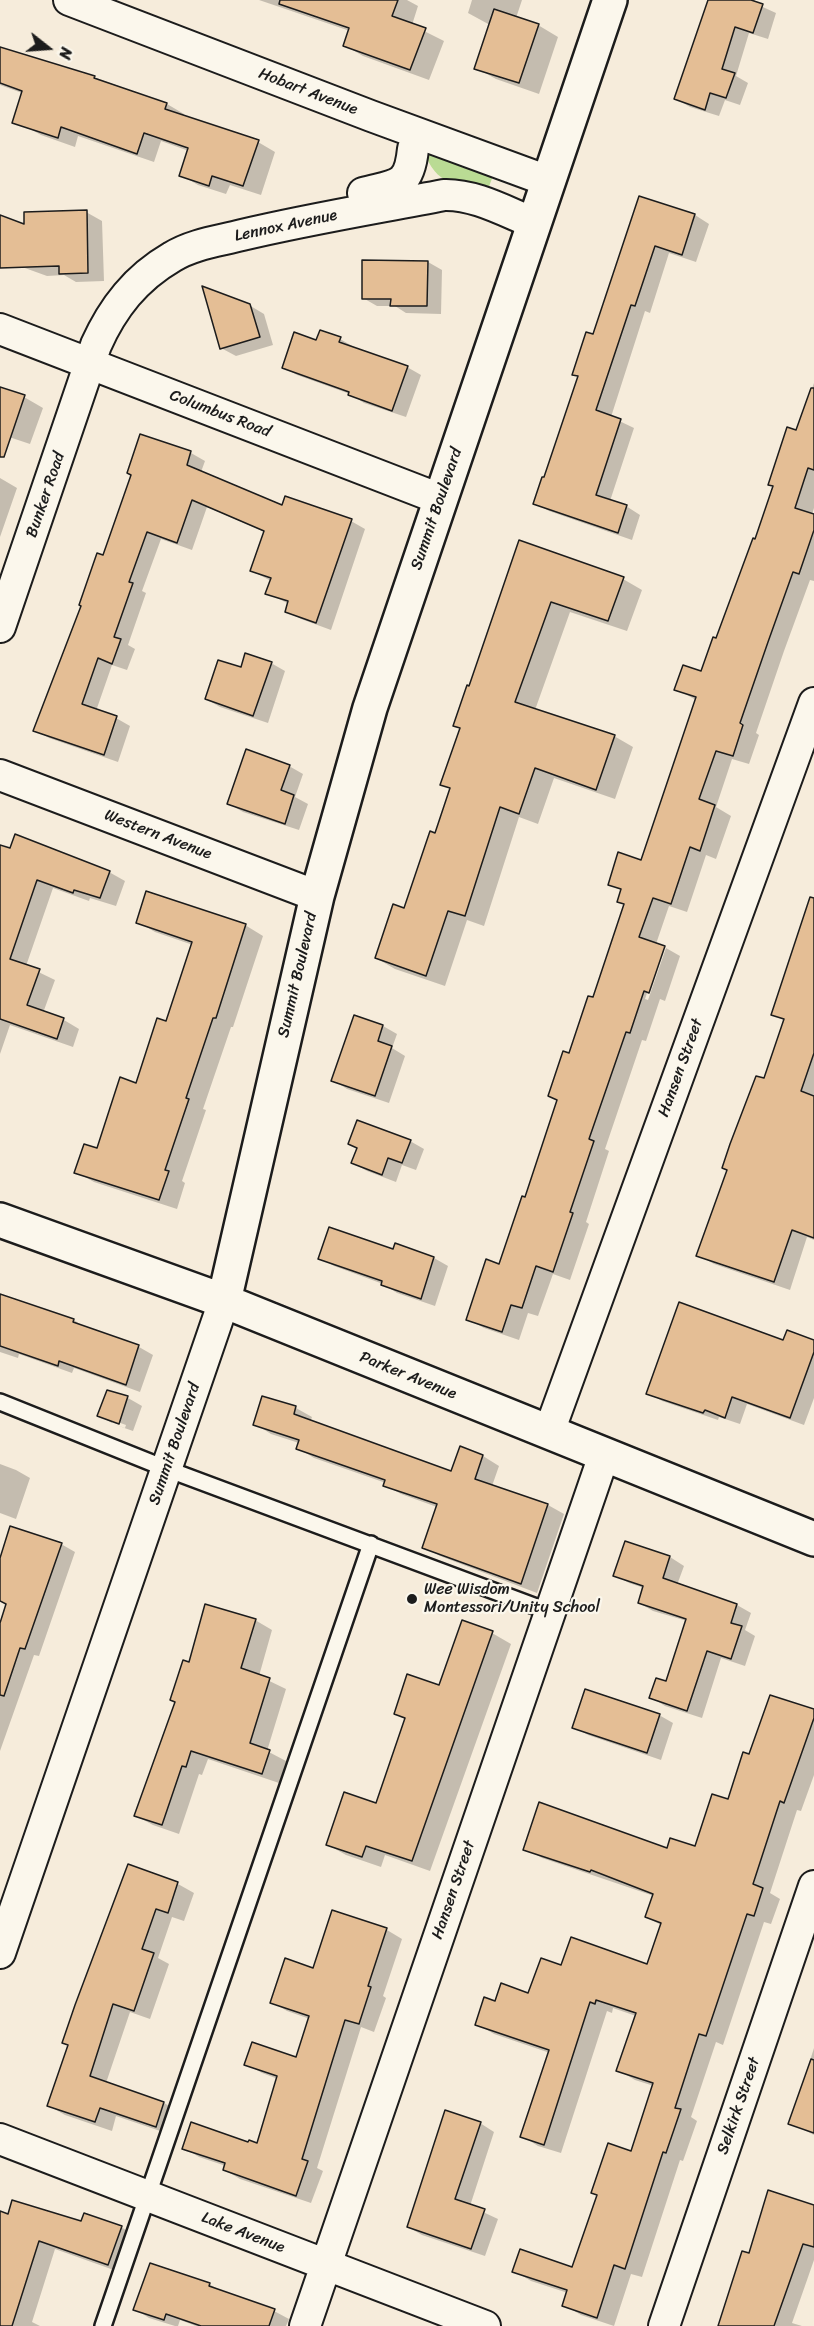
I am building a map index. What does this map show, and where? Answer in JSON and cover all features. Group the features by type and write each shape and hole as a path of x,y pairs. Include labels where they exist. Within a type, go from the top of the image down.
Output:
{"street":[{"name":"Hobart Avenue","path":"69,0 548,181"},
{"name":"Summit Boulevard","path":"0,1953 224,1301 316,896 370,708 610,0"},
{"path":"371,116 402,137 413,149 424,180 430,187 444,195"},
{"path":"294,223 341,199 399,184 409,172 413,149"},
{"name":"Lennox Avenue","path":"91,364 96,345 114,310 140,279 173,256 192,248 294,223 444,195 459,196 490,205 534,223"},
{"name":"Columbus Road","path":"0,329 440,499"},
{"name":"Bunker Road","path":"0,627 91,364"},
{"name":"Hansen Street","path":"549,1432 814,703"},
{"name":"Western Avenue","path":"0,775 316,896"},
{"name":"Parker Avenue","path":"0,1220 224,1301 814,1539"},
{"name":"Hansen Street","path":"305,2326 604,1455"},
{"name":"Selkirk Street","path":"663,2326 814,1886"},
{"name":"Lake Avenue","path":"0,2139 485,2326"}],"lane":[{"path":"0,1402 167,1469 550,1612"},
{"path":"103,2326 371,1544"}],"green space":[{"path":"425,152 495,170 486,195 448,182 434,171"}],"building":[{"path":"280,0 398,0 392,16 426,28 410,70 343,46 349,28 279,4"},
{"path":"708,0 751,0 763,4 753,33 735,27 722,69 735,73 726,98 710,93 705,110 674,99"},
{"path":"494,9 539,24 519,83 474,69"},
{"path":"0,47 95,76 94,78 167,103 165,109 259,140 243,186 212,176 209,186 179,176 188,148 144,133 137,154 61,127 58,138 12,123 22,91 0,83"},
{"path":"639,196 695,214 682,255 655,246 635,306 631,305 596,410 621,419 596,495 627,505 618,533 533,504 578,376 572,375 586,332 593,334"},
{"path":"87,210 88,273 59,274 59,266 0,268 0,215 24,224 24,212"},
{"path":"362,260 428,261 427,306 390,306 391,299 362,299"},
{"path":"202,286 250,304 260,337 220,349"},
{"path":"320,330 341,337 339,342 408,366 392,411 348,395 349,392 282,368 294,332 316,340"},
{"path":"0,387 25,395 4,457 0,457"},
{"path":"811,388 814,388 814,470 808,468 795,508 814,514 814,530 799,574 793,572 740,723 743,725 733,756 716,751 699,799 715,805 700,851 690,847 671,904 653,898 639,937 665,946 649,993 644,991 630,1033 626,1032 589,1139 594,1141 553,1272 536,1266 522,1308 511,1305 502,1332 466,1320 486,1259 499,1264 522,1196 525,1197 557,1100 548,1096 563,1051 569,1053 588,996 593,997 624,904 617,902 621,889 608,885 618,852 641,860 696,697 674,690 683,665 701,671 713,637 716,638 753,538 755,539 773,486 768,485 787,427 796,430"},
{"path":"140,434 191,451 187,465 282,505 285,496 352,519 316,623 285,612 288,601 265,594 271,578 250,571 264,531 192,500 177,543 147,532 129,582 133,583 114,637 121,639 112,664 98,658 82,704 117,716 104,755 33,731 81,606 79,605 97,553 103,555 131,475 127,473"},
{"path":"519,540 624,577 608,621 551,602 515,702 615,735 596,790 535,768 519,814 500,807 465,916 448,911 426,976 375,958 393,904 404,908 430,831 435,833 450,788 440,785 460,728 453,726"},
{"path":"245,653 272,662 253,716 205,699 218,660 241,667"},
{"path":"246,749 290,765 281,790 294,795 285,824 227,804"},
{"path":"15,834 110,871 100,898 74,890 73,893 37,880 10,959 40,969 27,1005 64,1018 57,1039 0,1019 0,845 10,848"},
{"path":"146,891 246,924 216,1018 213,1018 186,1098 189,1099 165,1170 169,1171 159,1200 74,1173 84,1144 97,1148 120,1077 136,1083 157,1018 166,1021 192,942 136,923"},
{"path":"810,897 814,898 814,1053 801,1091 814,1096 814,1238 792,1230 774,1282 696,1256 727,1170 722,1168 730,1144 756,1076 764,1078 784,1019 771,1015"},
{"path":"354,1015 383,1025 378,1041 392,1046 375,1096 331,1081"},
{"path":"357,1120 411,1140 402,1163 388,1158 382,1175 351,1163 357,1148 348,1144"},
{"path":"329,1227 393,1249 395,1243 434,1257 421,1299 381,1285 382,1281 318,1259"},
{"path":"0,1294 74,1319 73,1322 139,1345 126,1385 59,1361 58,1366 0,1346"},
{"path":"679,1302 783,1340 787,1330 814,1340 814,1352 790,1418 732,1397 725,1418 705,1410 703,1413 646,1394"},
{"path":"107,1390 128,1396 119,1424 97,1416"},
{"path":"262,1396 296,1406 294,1414 451,1471 460,1446 483,1455 475,1479 548,1504 521,1584 422,1548 437,1504 383,1486 385,1480 296,1449 299,1440 253,1425"},
{"path":"10,1526 62,1543 25,1649 20,1648 4,1696 0,1695 0,1623 6,1604 0,1601 0,1558"},
{"path":"625,1541 670,1556 663,1578 737,1604 731,1623 742,1626 731,1659 707,1651 687,1711 649,1698 656,1678 666,1681 686,1619 638,1603 643,1586 613,1576"},
{"path":"205,1604 256,1619 241,1668 270,1678 250,1743 270,1750 262,1774 191,1751 186,1767 182,1766 162,1825 134,1816 175,1702 170,1700 183,1660 189,1662"},
{"path":"462,1620 493,1631 412,1861 366,1846 362,1857 326,1845 344,1792 376,1803 405,1718 394,1714 407,1674 439,1685"},
{"path":"585,1689 660,1714 647,1753 572,1728"},
{"path":"770,1695 814,1709 814,1718 784,1803 780,1801 753,1884 763,1888 754,1916 747,1914 706,2036 699,2034 675,2108 681,2109 666,2153 663,2152 625,2269 614,2265 597,2318 562,2306 567,2290 512,2272 520,2249 572,2267 597,2195 591,2193 608,2143 631,2151 653,2083 616,2071 636,2013 596,2000 595,2004 590,2002 544,2145 520,2137 549,2050 475,2025 484,1997 495,2001 501,1983 528,1993 541,1958 561,1965 571,1937 647,1964 661,1923 645,1917 653,1894 591,1870 590,1872 523,1850 539,1802 667,1848 670,1838 695,1846 712,1794 728,1799 743,1752 749,1754"},
{"path":"128,1864 178,1882 168,1913 156,1909 142,1949 154,1953 134,2011 113,2004 90,2076 164,2102 156,2127 100,2108 95,2122 47,2106 68,2045 62,2043"},
{"path":"332,1910 387,1928 368,1986 371,1987 359,2024 345,2020 302,2159 308,2161 296,2196 223,2170 225,2163 182,2149 191,2122 257,2143 277,2076 244,2065 252,2042 296,2057 309,2016 270,2003 285,1958 313,1968"},
{"path":"811,2059 814,2060 814,2133 788,2124"},
{"path":"445,2110 481,2122 455,2199 485,2209 471,2249 407,2227"},
{"path":"768,2190 814,2205 814,2247 803,2244 774,2326 718,2326 742,2251 749,2253"},
{"path":"12,2200 81,2221 84,2213 122,2226 108,2265 39,2241 12,2326 0,2326 0,2211 8,2214"},
{"path":"150,2263 210,2283 209,2286 275,2309 269,2326 201,2326 166,2314 164,2320 133,2310"}],"place":[{"name":"Wee Wisdom Montessori/Unity School","path":"412,1599"}]}
